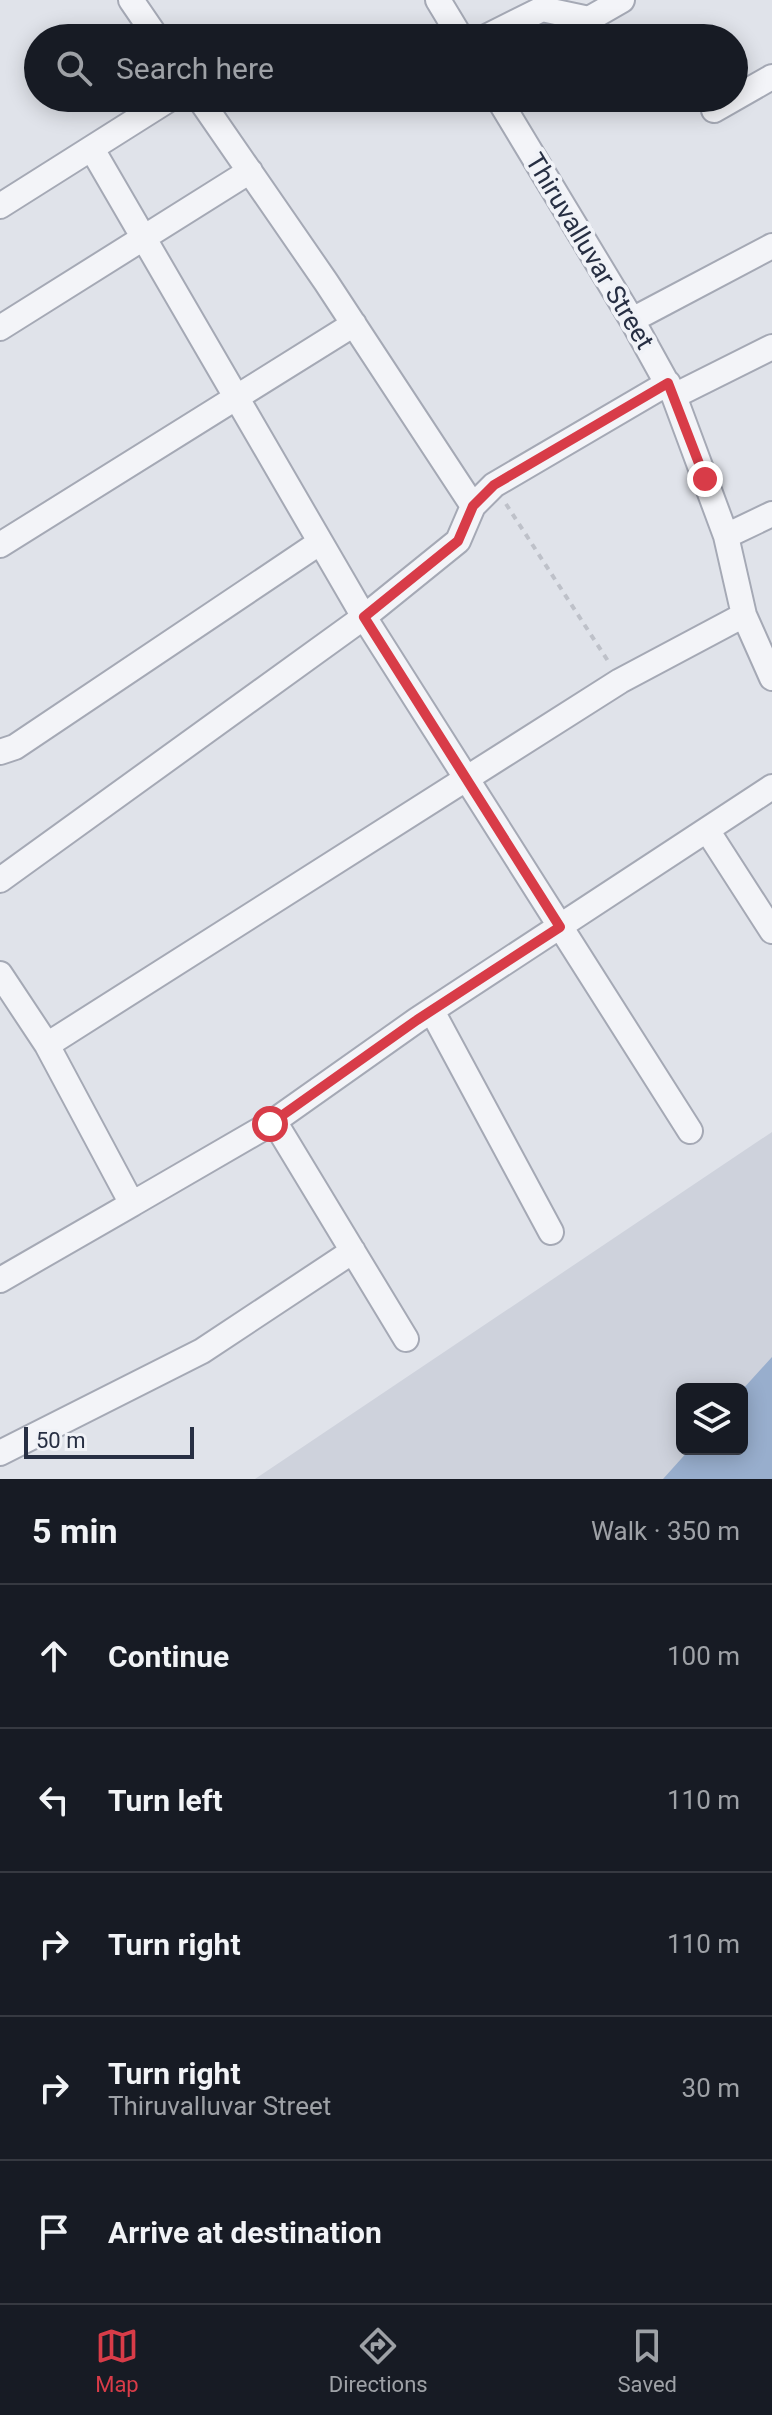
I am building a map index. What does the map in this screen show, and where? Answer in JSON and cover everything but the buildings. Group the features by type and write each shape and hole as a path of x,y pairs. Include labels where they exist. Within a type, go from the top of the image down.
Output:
{"street":[{"path":"131,0 147,24"},
{"path":"438,0 453,24"},
{"path":"512,24 542,9 589,19 622,0"},
{"path":"748,91 772,77"},
{"path":"0,206 149,112"},
{"path":"209,112 354,324 473,506"},
{"name":"Thiruvalluvar Street","path":"506,112 671,389 726,536 744,615 772,678"},
{"path":"92,149 364,617 690,1131"},
{"path":"0,328 250,171"},
{"path":"632,320 772,246"},
{"path":"0,545 354,324"},
{"path":"0,880 364,617 458,541 473,506 494,485 671,389 772,347"},
{"path":"726,536 772,514"},
{"path":"0,752 15,747 319,543"},
{"path":"47,1045 464,777 620,681 744,615"},
{"path":"0,1280 274,1121 432,1011 772,787"},
{"path":"707,830 772,931"},
{"path":"0,974 47,1045 132,1204"},
{"path":"432,1011 551,1232"},
{"path":"274,1121 406,1339"},
{"path":"0,1453 202,1351 353,1251"}],"path":[{"path":"494,485 620,681"}],"shaded area":[{"path":"772,1132 772,1479 255,1479"}],"water":[{"path":"772,1357 772,1479 663,1479 685,1455 748,1455 748,1383"}],"route":[{"path":"270,1124 417,1020 560,927 364,617 458,541 473,506 494,485 668,383 705,479"}]}
